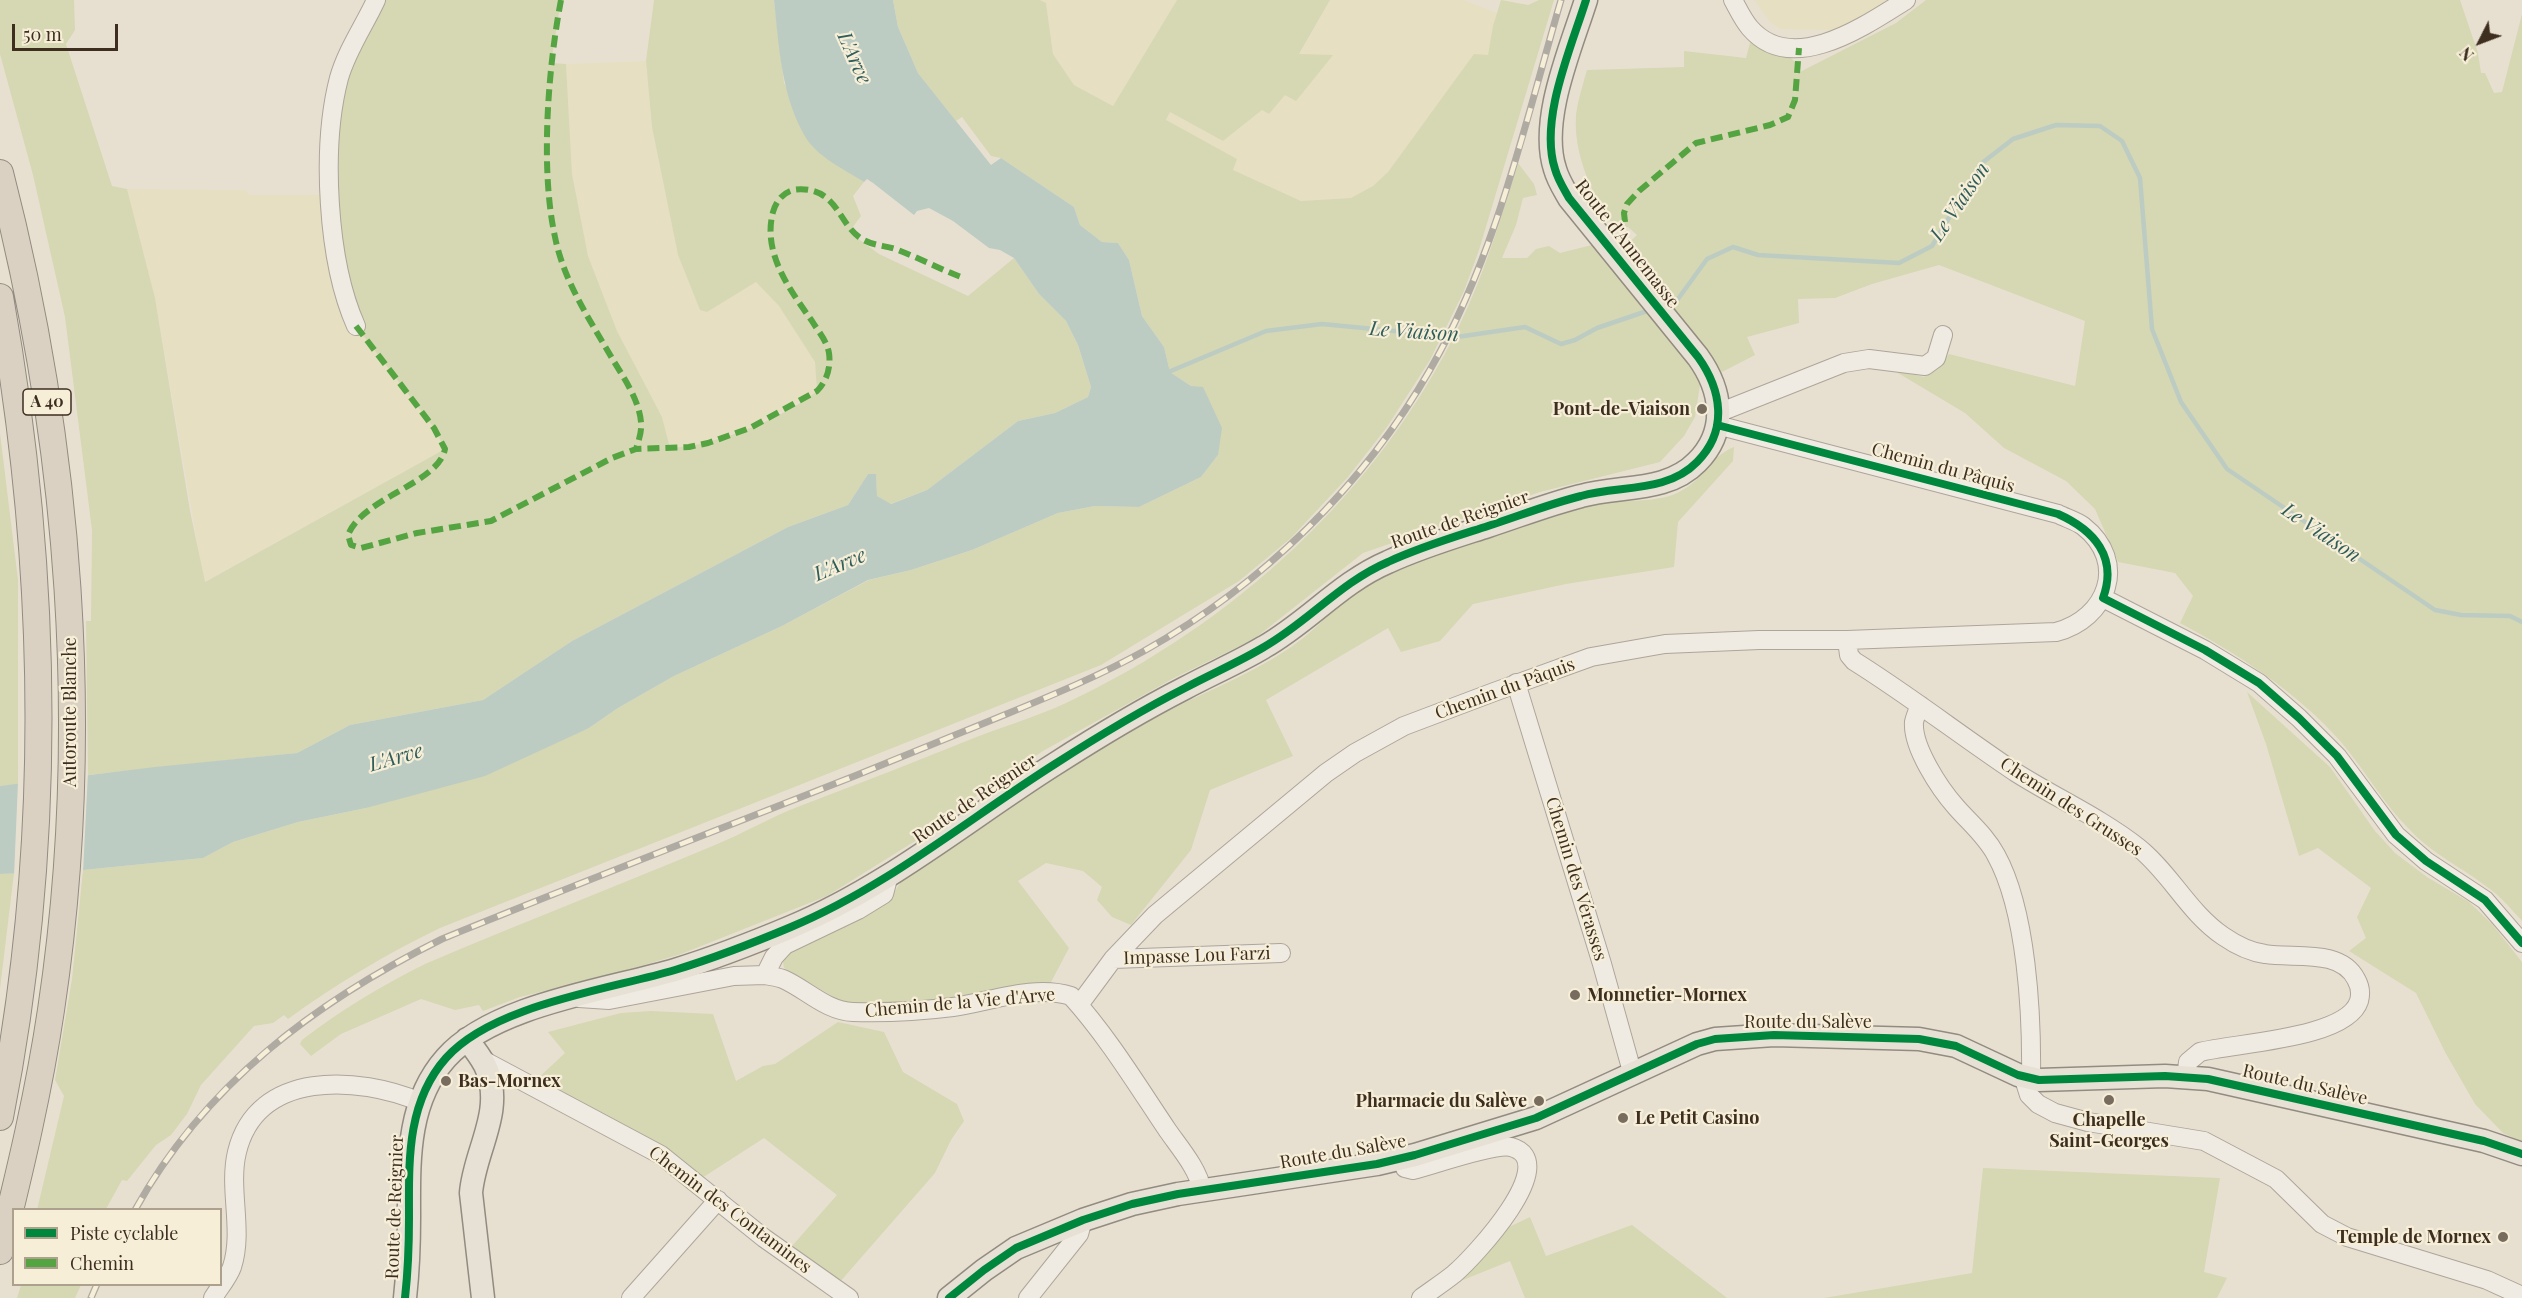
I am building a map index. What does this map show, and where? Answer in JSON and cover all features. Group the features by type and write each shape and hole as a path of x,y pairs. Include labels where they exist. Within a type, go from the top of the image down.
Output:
{"highway":[{"name":"Autoroute Blanche","path":"0,173 23,267 48,405 70,635 71,773 66,867 51,1010 19,1174 0,1251"},
{"name":"Autoroute Blanche","path":"0,297 19,407 27,470 39,634 39,776 34,867 19,1007 0,1117"}],"main road":[{"name":"Route d'Annemasse","path":"1586,0 1556,99 1550,133 1551,156 1560,182 1577,208 1698,357 1716,390 1717,419"},
{"name":"Route de Reignier","path":"405,1298 409,1260 410,1146 420,1102 440,1066 467,1039 507,1018 676,969 774,934 837,906 889,875 1076,750 1152,706 1265,647 1373,568 1419,549 1570,499 1671,480 1689,470 1704,455 1717,419"},
{"name":"Route du Salève","path":"949,1298 1016,1248 1083,1220 1155,1198 1402,1159 1536,1118 1706,1041 1743,1036 1796,1035 1932,1040 1956,1046 2027,1077 2047,1080 2186,1077 2241,1086 2473,1138 2504,1146 2522,1154"},
{"path":"467,1039 481,1059 489,1076 492,1101 485,1139 472,1178 471,1193 483,1298"}],"street":[{"path":"356,326 345,294 336,250 330,196 330,138 339,78 356,37 376,0"},
{"path":"1733,0 1750,28 1762,38 1787,48 1808,48 1841,37 1906,0"},
{"path":"1717,419 1844,363 1869,358 1925,366 1936,358 1943,335"},
{"name":"Chemin du Pâquis","path":"1079,1005 1113,959 1171,900 1335,767 1404,726 1591,657 1665,644 2056,632 2078,625 2085,620 2103,598 2109,576 2101,548 2083,526 2058,514 1717,419"},
{"path":"2103,598 2205,650 2259,684 2299,718 2337,756 2396,835 2426,861 2485,900 2522,943"},
{"name":"Chemin des Grusses","path":"1847,640 1849,655 1854,661 2018,774 2131,842 2162,871 2211,927 2227,939 2264,954 2327,958 2337,961 2345,966 2357,981 2360,989 2359,1001 2348,1017 2337,1024 2318,1030 2200,1052 2187,1062 2186,1077"},
{"name":"Chemin des Vérasses","path":"1516,683 1633,1075"},
{"path":"1920,705 1914,723 1921,751 1943,790 1955,806 1981,832 1997,856 2016,907 2032,1028 2027,1077 2029,1095 2038,1104 2055,1113 2088,1122 2204,1141 2276,1179 2322,1224 2347,1237 2493,1282 2522,1296"},
{"path":"765,975 774,957 785,945 858,910 884,894 889,875"},
{"name":"Impasse Lou Farzi","path":"1113,959 1281,953"},
{"name":"Chemin de la Vie d'Arve","path":"571,998 609,1000 734,976 765,975 783,980 827,1005 851,1012 912,1011 1040,993 1061,993 1071,996 1131,1075 1185,1156 1202,1190"},
{"name":"Chemin des Contamines","path":"481,1059 662,1155 764,1238 849,1298"},
{"path":"222,1285 228,1276 234,1255 234,1191 237,1151 253,1119 268,1104 295,1090 328,1084 380,1089 420,1102"},
{"path":"1402,1159 1406,1168 1413,1170 1503,1146 1517,1150 1523,1155 1528,1167 1524,1186 1505,1215 1456,1272 1421,1298"},
{"path":"631,1298 718,1200"},
{"path":"1028,1298 1079,1234 1083,1220"}],"shaded area":[{"path":"1040,0 1177,0 1113,106 1074,85 1053,54 1046,3"},
{"path":"1330,0 1464,0 1497,13 1488,55 1474,55 1388,172 1373,186 1351,198 1301,201 1233,170 1237,159 1166,121 1170,112 1223,141 1262,110 1269,114 1285,95 1332,55 1299,55"},
{"path":"1754,0 1893,0 1850,25 1832,30 1781,29 1770,22"},
{"path":"646,61 652,127 678,255 700,310 707,312 756,282 779,306 815,362 817,391 812,395 750,428 689,447 670,448 662,417 617,331 588,256 572,174 566,64"},
{"path":"127,189 246,190 249,195 331,195 395,377 434,428 445,449 204,582 155,298"}],"green space":[{"path":"0,0 74,0 75,30 66,44 112,186 127,189 155,298 190,511 205,582 445,449 434,428 356,326 334,181 342,92 358,51 385,0 561,0 551,63 566,64 572,174 588,256 617,331 662,417 670,448 707,442 747,429 786,411 817,391 815,362 779,306 756,282 707,312 700,310 678,255 652,127 646,61 654,0 774,0 784,83 826,157 864,182 853,196 861,216 849,232 879,254 968,296 1014,258 1039,294 1066,321 1078,345 1091,387 1088,397 1055,413 1018,421 927,490 890,504 877,496 876,475 868,474 848,505 788,527 572,641 483,700 350,725 297,753 88,775 86,621 91,621 92,530 65,317 33,175 0,54"},
{"path":"893,0 1040,0 1046,3 1053,54 1074,85 1113,106 1177,0 1330,0 1299,54 1333,55 1296,101 1285,95 1269,114 1262,110 1223,141 1170,112 1166,120 1237,159 1233,170 1301,201 1351,198 1373,186 1388,172 1474,54 1488,55 1493,26 1501,0 1528,5 1539,0 1554,0 1479,250 1464,291 1430,360 1387,427 1348,477 1291,538 1239,581 1101,665 440,928 400,948 324,994 288,1019 284,1015 273,1023 254,1026 201,1085 187,1114 171,1135 156,1145 127,1181 122,1180 107,1208 37,1208 64,1096 55,1080 72,979 83,870 203,858 233,842 298,822 366,808 589,728 618,708 674,676 782,626 869,580 911,570 972,550 1058,513 1095,506 1139,507 1201,477 1218,455 1191,386 1170,372 1164,347 1142,316 1129,260 1118,243 1102,242 1080,225 1074,207 1001,158 991,156 962,117 956,121 918,73 898,27"},
{"path":"1926,0 2460,0 2478,53 2481,73 2485,73 2494,93 2502,92 2522,14 2522,921 2507,904 2480,881 2418,838 2391,808 2341,742 2305,707 2266,675 2180,623 2193,596 2175,573 2118,562 2095,509 2066,481 2004,448 1965,413 1898,373 1900,371 1924,377 1938,369 1949,354 2075,386 2085,321 1939,265 1872,284 1835,298 1798,299 1799,323 1747,337 1755,355 1722,372 1622,249 1637,235 1628,227 1618,231 1609,219 1587,177 1578,146 1576,115 1587,70 1684,67 1684,51 1746,58 1751,39 1790,57 1797,64 1796,74 1896,23"},
{"path":"1518,163 1534,184 1537,195 1523,198 1516,225 1502,258 1527,258 1536,249 1549,246 1560,253 1596,244 1694,367 1700,385 1695,417 1684,436 1660,462 1540,492 1363,553 1254,639 1174,678 1043,751 920,838 827,896 681,954 621,972 520,997 483,1011 479,1005 455,1010 421,999 341,1034 311,1056 300,1044 302,1040 346,1009 425,964 715,845 789,810 1055,708 1128,671 1187,634 1243,593 1296,547 1344,497 1388,443 1427,385 1460,324 1485,265"},
{"path":"0,433 18,580 18,785 0,786"},
{"path":"1734,447 1733,461 1678,522 1674,567 1566,584 1473,604 1440,641 1401,652 1388,628 1266,700 1293,756 1210,790 1191,850 1131,925 1112,917 1097,900 1102,887 1083,871 1046,863 1018,881 1069,948 1050,984 915,1004 844,1003 784,968 783,962 788,954 891,897 904,877 1032,792 1129,732 1271,660 1297,643 1366,585 1439,555 1575,510 1600,504 1666,497 1688,487 1717,458"},
{"path":"2247,692 2330,767 2375,831 2395,853 2427,877 2469,902 2492,924 2522,962 2522,1142 2503,1133 2475,1104 2445,1052 2416,993 2349,951 2366,938 2357,917 2371,888 2318,848 2299,856 2266,744"},
{"path":"14,873 0,989 0,874"},
{"path":"651,1011 713,1014 736,1081 763,1066 775,1064 838,1022 884,1032 903,1072 957,1104 964,1121 951,1140 935,1173 839,1283 792,1246 837,1195 764,1138 702,1178 535,1081 565,1053 548,1032 621,1013"},
{"path":"1983,1168 2220,1178 2204,1272 2227,1278 2217,1298 1824,1298 1972,1273"},
{"path":"1530,1217 1546,1256 1632,1225 1727,1298 1525,1298 1510,1261 1463,1280 1461,1273 1507,1228"},
{"path":"20,1286 81,1286 75,1298 17,1298"}],"water":[{"name":"L'Arve","path":"774,0 893,0 898,27 918,73 991,165 1001,158 1074,207 1080,225 1102,242 1118,243 1129,260 1142,316 1164,347 1170,372 1191,386 1203,387 1222,428 1218,455 1201,477 1139,507 1095,506 1058,513 972,550 911,570 868,580 782,626 674,676 618,708 589,728 485,776 366,808 298,822 233,842 203,858 83,870 0,874 0,786 297,753 350,725 483,700 572,641 788,527 848,505 868,474 876,474 877,496 891,504 927,490 1018,421 1055,413 1088,397 1091,387 1078,345 1066,321 1039,294 1014,258 1000,250 989,248 953,221 929,208 917,211 914,215 873,183 867,179 864,182 840,168 811,145 798,122 786,88"}],"pier":[{"path":"88,772 83,873 14,876 18,782"}],"waterway":[{"name":"Le Viaison","path":"1663,305 1678,299 1707,259 1733,247 1758,255 1899,263 1932,246 1982,163 2013,139 2056,125 2100,126 2122,141 2140,178 2152,329 2181,402 2227,469 2435,610 2461,615 2510,616 2522,622"},
{"name":"Le Viaison","path":"1166,373 1266,331 1322,324 1457,337 1525,327 1561,344 1575,340 1597,328 1650,310"}],"railway":[{"path":"136,1208 163,1165 195,1123 229,1085 308,1019 350,990 395,964 442,939 857,775 1095,676 1128,660 1188,624 1269,563 1307,529 1374,453 1404,412 1454,325 1474,280 1507,188 1561,0"},
{"path":"91,1298 96,1286"}],"marked path":[{"path":"561,0 549,87 547,150 550,210 559,254 571,285 634,397 641,425 636,449"},
{"path":"1625,222 1624,213 1627,204 1696,143 1770,125 1788,117 1795,100 1799,48"},
{"path":"356,326 434,428 445,449 439,461 429,472 368,510 356,522 348,535 351,545 361,548 417,533 491,521 612,458 636,449 689,447 708,443 750,428 817,391 828,374 828,349 822,336 787,284 771,242 774,208 780,198 789,191 805,189 821,194 834,205 849,227 864,240 898,250 961,277"}],"cycle path":[{"path":"405,1298 409,1248 409,1176 412,1134 423,1094 433,1076 446,1058 467,1040 492,1025 521,1012 675,970 762,939 826,911 894,872 1103,734 1264,647 1355,580 1388,562 1437,542 1569,499 1642,487 1672,479 1697,462 1714,437 1717,423 1716,396 1706,369 1569,198 1555,169 1551,150 1554,107 1565,62 1586,0"},
{"path":"1717,425 2058,514 2082,528 2100,547 2105,558 2107,583 2103,598 2205,650 2259,683 2337,756 2396,835 2426,861 2485,900 2522,943"},
{"path":"949,1298 1016,1248 1083,1220 1132,1204 1178,1194 1377,1164 1415,1155 1536,1118 1697,1044 1715,1039 1774,1035 1919,1039 1956,1046 2018,1075 2039,1080 2165,1076 2208,1079 2484,1141 2522,1154"}],"place":[{"name":"Pont-de-Viaison","path":"1702,409"},
{"name":"Monnetier-Mornex","path":"1575,995"},
{"name":"Bas-Mornex","path":"446,1081"},
{"name":"Chapelle Saint-Georges","path":"2109,1100"},
{"name":"Pharmacie du Salève","path":"1539,1101"},
{"name":"Le Petit Casino","path":"1623,1118"},
{"name":"Temple de Mornex","path":"2503,1237"}]}
